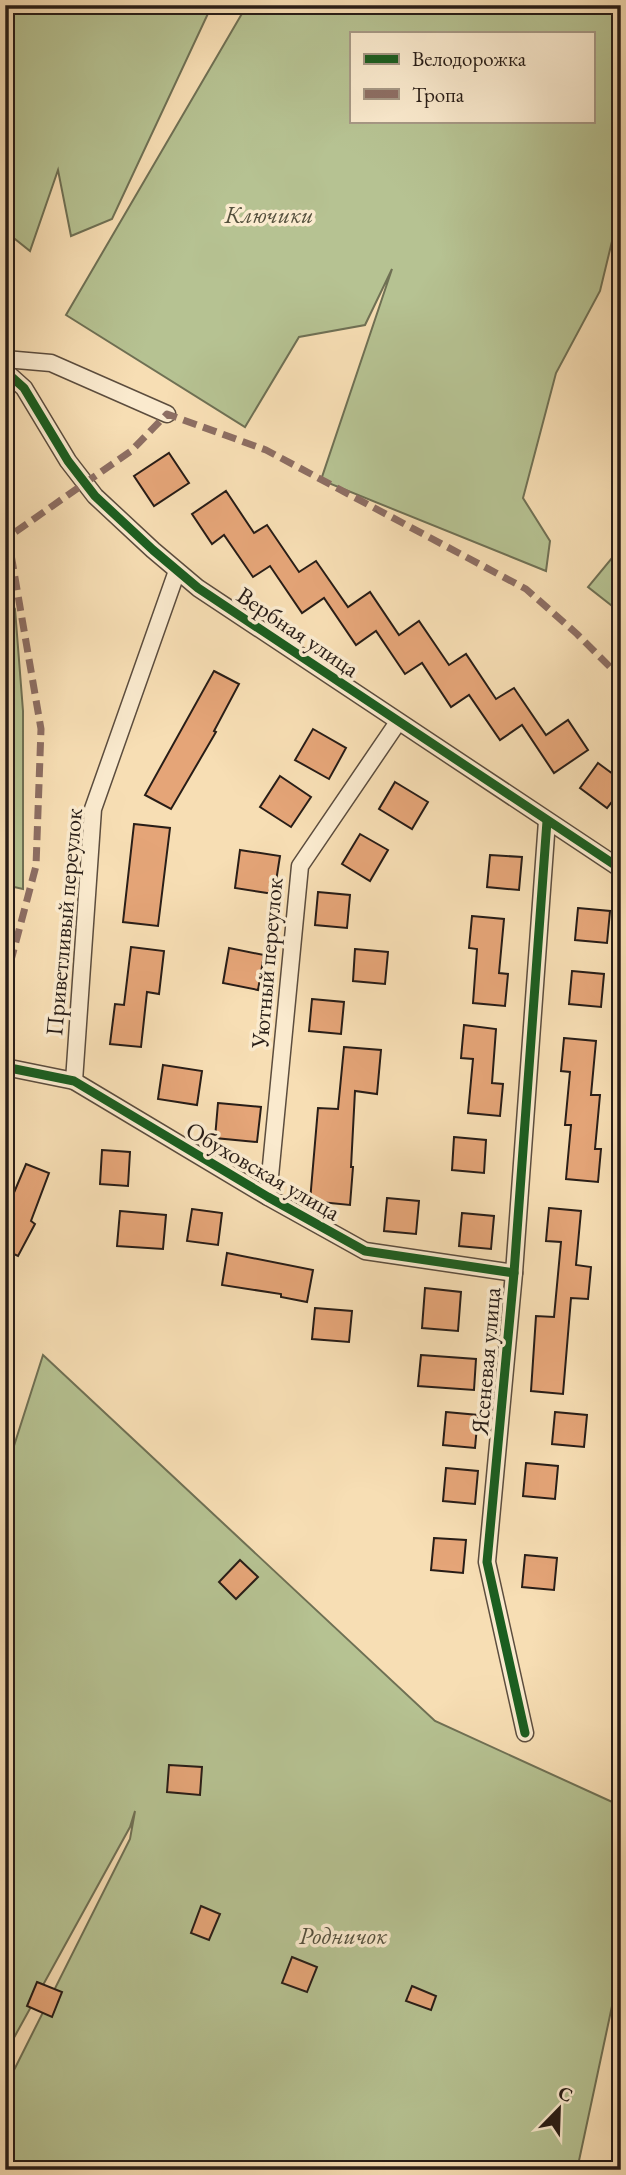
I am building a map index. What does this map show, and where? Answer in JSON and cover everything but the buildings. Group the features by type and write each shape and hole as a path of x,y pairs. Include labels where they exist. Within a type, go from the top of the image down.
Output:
{"street":[{"path":"5,359 51,363 167,414"},
{"name":"Вербная улица","path":"5,371 24,388 68,461 95,496 198,588 621,869"},
{"name":"Приветливый переулок","path":"74,1081 93,809 177,571"},
{"name":"Уютный переулок","path":"268,1197 300,866 398,722"},
{"name":"Ясеневая улица","path":"525,1733 487,1562 514,1273 547,821"},
{"name":"Обуховская улица","path":"5,1067 74,1081 268,1197 365,1251 514,1273"}],"green space":[{"path":"5,5 212,5 112,219 71,236 58,170 30,251 5,231"},
{"name":"Ключики","path":"247,5 621,5 621,204 600,291 556,373 523,498 550,541 546,571 321,480 392,269 365,325 299,337 245,427 66,315"},
{"path":"621,547 621,613 588,587"},
{"path":"5,593 15,609 23,711 23,889 5,885"},
{"name":"Родничок","path":"43,1355 435,1721 621,1806 621,1964 577,2170 5,2170 5,2088 130,1839 135,1811 130,1827 5,2054 5,1474"}],"marked path":[{"path":"5,983 36,866 41,729 8,537 131,451 167,414 266,450 526,589 621,678"}],"cycle path":[{"path":"5,371 24,388 68,461 95,496 198,588 621,869"},
{"path":"525,1733 487,1562 514,1273 547,821"},
{"path":"5,1067 74,1081 268,1197 365,1251 514,1273"}]}
